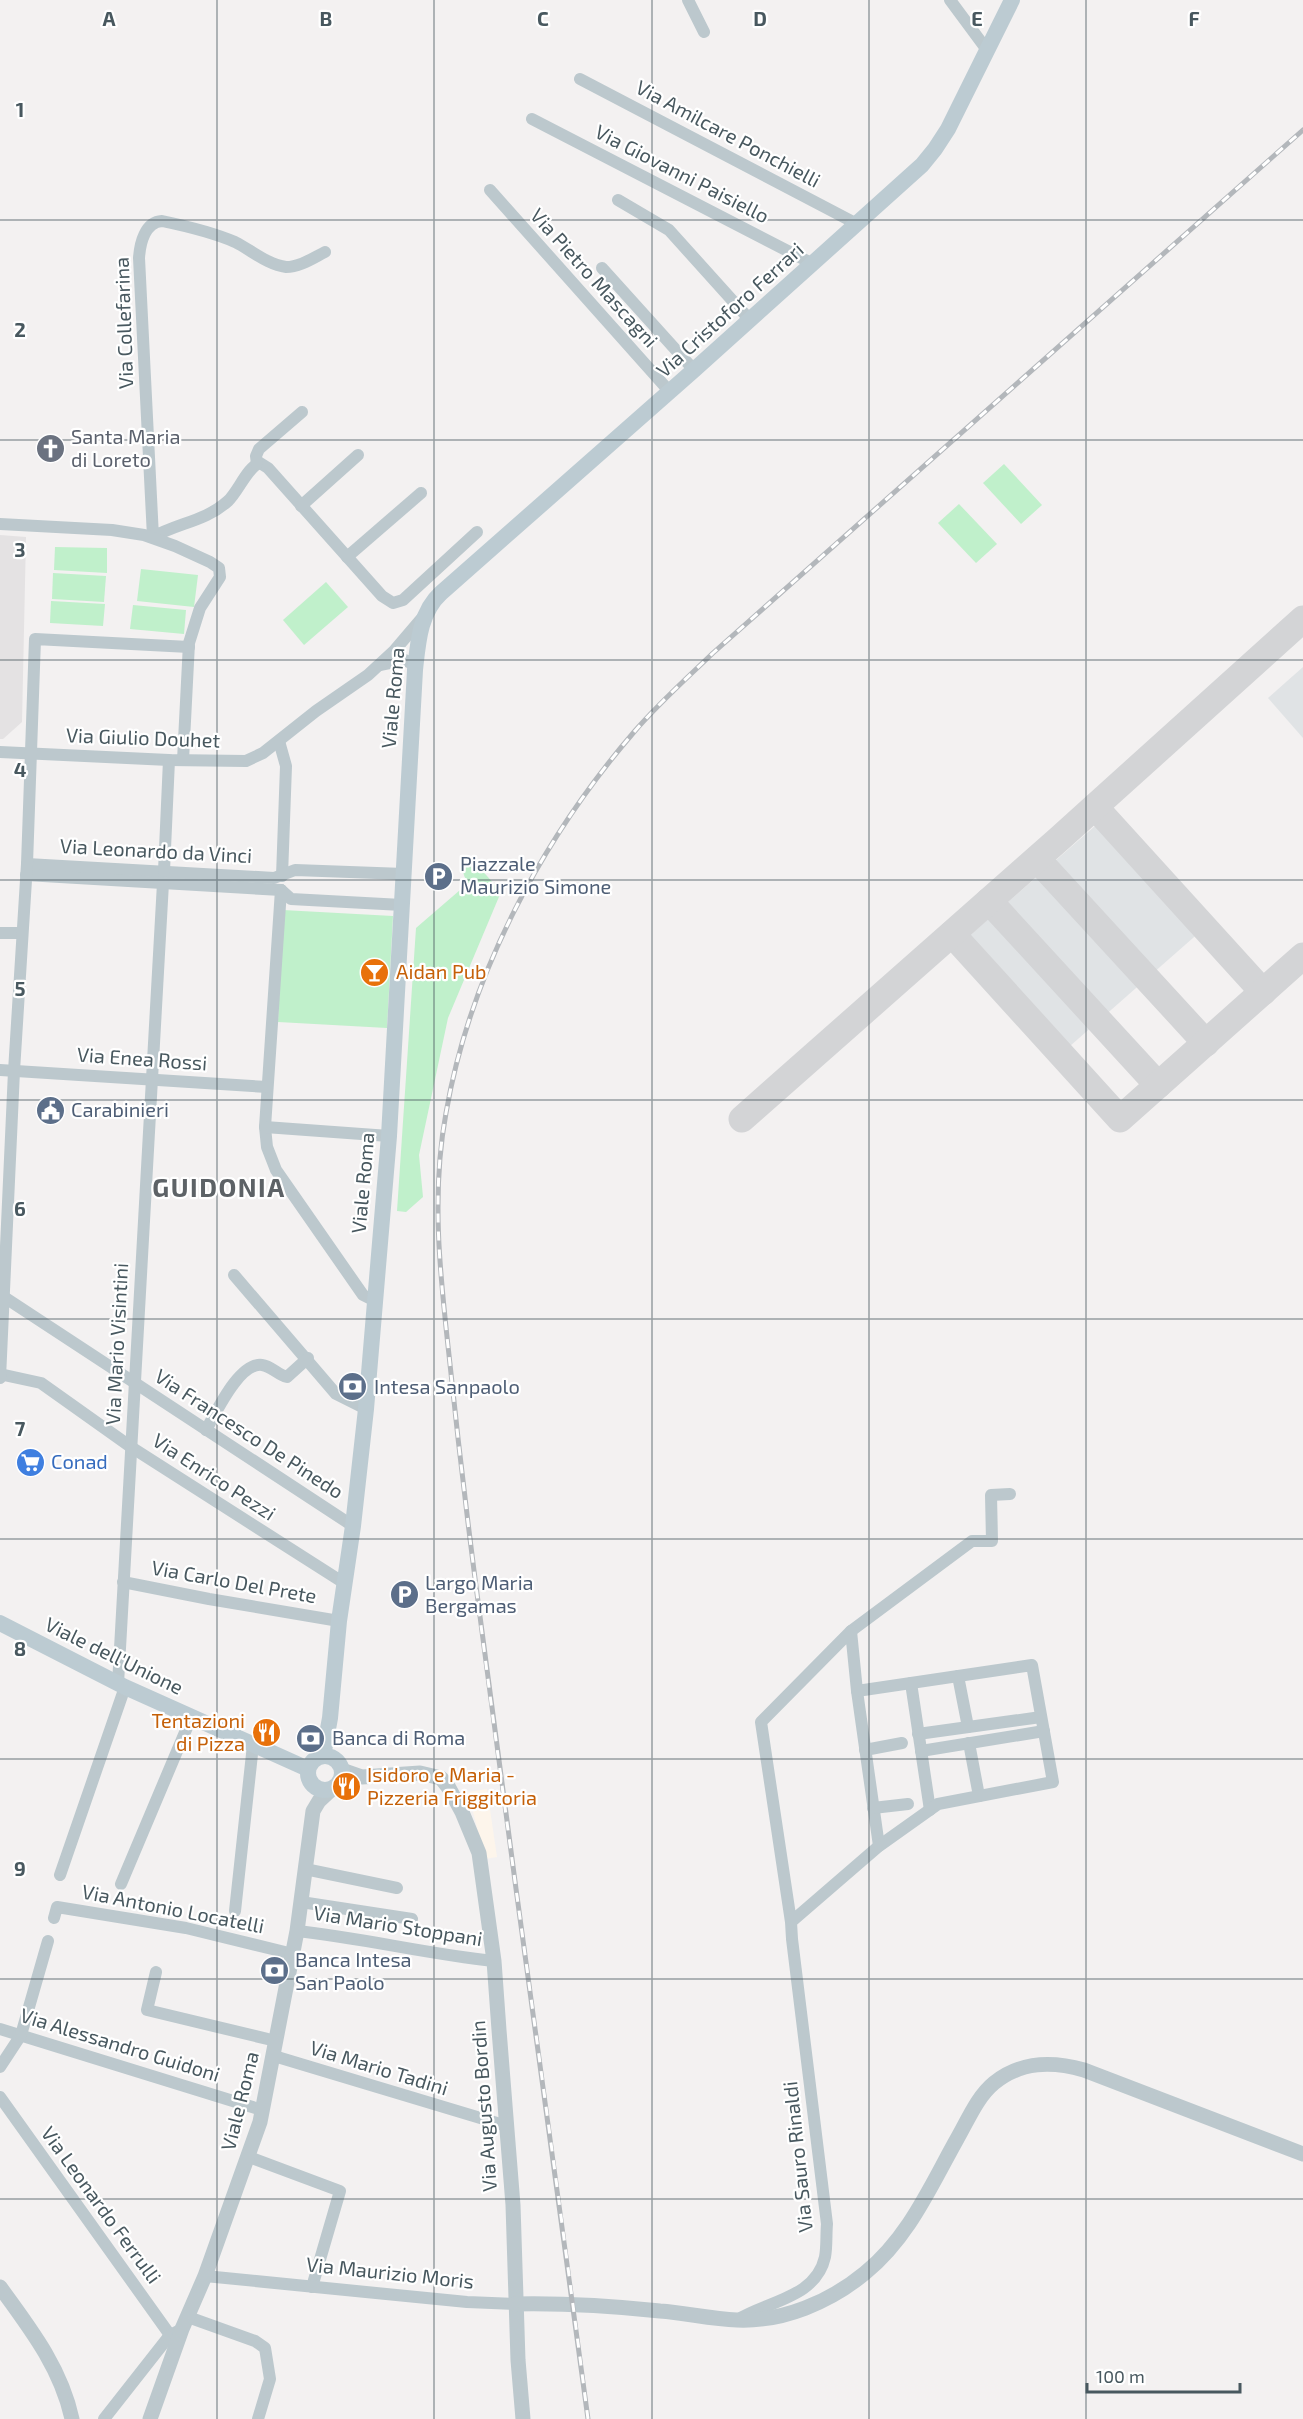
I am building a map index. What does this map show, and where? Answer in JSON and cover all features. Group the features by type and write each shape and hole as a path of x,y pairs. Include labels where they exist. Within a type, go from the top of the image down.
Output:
{"main road":[{"name":"Via Cristoforo Ferrari","path":"426,612 437,596 670,392 912,175 935,149 1012,0"},
{"name":"Viale Roma","path":"323,1756 330,1718 339,1621 353,1526 366,1409 389,1136 416,666 419,637 426,612"},
{"name":"Viale dell'Unione","path":"0,1623 121,1685 308,1769"},
{"path":"323,1756 337,1761 342,1780 324,1790 314,1786 309,1778 308,1769 314,1760 323,1756"}],"street":[{"path":"688,0 704,32"},
{"path":"950,0 987,50"},
{"name":"Via Amilcare Ponchielli","path":"580,79 857,224"},
{"name":"Via Giovanni Paisiello","path":"532,119 813,264"},
{"name":"Via Pietro Mascagni","path":"490,190 670,392"},
{"path":"618,200 669,230 750,320"},
{"name":"Via Collefarina","path":"153,537 139,258 142,240 149,226 162,221 220,237 284,267 298,265 325,252"},
{"path":"603,268 694,370"},
{"path":"257,464 256,456 259,449 302,412"},
{"path":"301,506 358,454"},
{"path":"153,537 170,528 201,519 217,511 257,464"},
{"path":"257,464 268,468 383,598 396,603 406,598 477,532"},
{"path":"347,557 421,493"},
{"path":"0,524 112,530 153,537 219,568 220,577 200,608 189,647 183,760"},
{"name":"Via Giulio Douhet","path":"0,752 169,760 246,761 258,756 279,741 377,667 394,651 426,612"},
{"path":"0,1376 26,871 35,639 189,647"},
{"path":"377,667 399,660 411,662 416,666"},
{"path":"279,741 286,766 282,876"},
{"name":"Via Mario Visintini","path":"60,1875 121,1685 123,1582 169,760"},
{"name":"Via Leonardo da Vinci","path":"26,871 164,877 274,878 295,870 404,874"},
{"name":"Via Leonardo da Vinci","path":"164,877 281,890 291,899 402,905"},
{"path":"281,890 265,1127 268,1151 282,1180 363,1295 375,1301"},
{"path":"0,933 22,933"},
{"name":"Via Enea Rossi","path":"0,1070 267,1087"},
{"path":"265,1127 389,1136"},
{"path":"234,1275 308,1358 336,1394 366,1409"},
{"name":"Via Francesco De Pinedo","path":"4,1297 353,1526"},
{"path":"206,1430 236,1380 251,1366 264,1365 287,1377 308,1358"},
{"name":"Via Enrico Pezzi","path":"0,1376 41,1383 131,1447 344,1583"},
{"path":"879,1846 851,1631 972,1541 992,1541 991,1495 1010,1494"},
{"name":"Via Carlo Del Prete","path":"123,1582 339,1621"},
{"name":"Via Sauro Rinaldi","path":"737,2320 807,2287 818,2276 825,2257 827,2224 791,1922 761,1722 851,1631"},
{"path":"791,1922 879,1846 938,1804 1053,1782 1032,1665 857,1691"},
{"path":"958,1676 968,1727"},
{"path":"911,1683 930,1810"},
{"path":"918,1734 1041,1717"},
{"path":"122,1884 191,1718"},
{"path":"921,1750 1044,1731"},
{"path":"865,1750 902,1743"},
{"path":"969,1743 979,1796"},
{"path":"235,1911 253,1745"},
{"name":"Via Augusto Bordin","path":"342,1780 428,1774 445,1781 454,1795 479,1853 494,1961 507,2126 523,2419"},
{"name":"Viale Roma","path":"150,2419 180,2327 205,2276 249,2157 262,2110 293,1954 315,1808 342,1780"},
{"path":"873,1808 908,1804"},
{"path":"305,1869 397,1888"},
{"path":"301,1902 412,1919"},
{"name":"Via Antonio Locatelli","path":"54,1918 57,1907 186,1928 293,1954"},
{"name":"Via Mario Stoppani","path":"297,1930 369,1940 449,1956 494,1961"},
{"path":"0,2067 21,2035 48,1941"},
{"name":"Via Mario Tadini","path":"156,1972 147,2010 275,2049 507,2126"},
{"name":"Via Alessandro Guidoni","path":"0,2029 262,2110"},
{"name":"Via Maurizio Moris","path":"205,2276 467,2302 571,2303 737,2320 769,2318 810,2306 842,2290 878,2262 896,2244 908,2227 981,2096 1002,2077 1023,2067 1050,2063 1084,2070 1303,2154"},
{"name":"Via Leonardo Ferrulli","path":"0,2097 180,2327"},
{"path":"249,2157 340,2191 312,2287"},
{"path":"0,2287 31,2329 49,2359 64,2393 72,2419"},
{"path":"104,2419 180,2327 255,2341 265,2348 270,2379 258,2419"}],"shaded area":[{"path":"0,535 26,537 22,722 3,739 0,739"},
{"path":"1303,667 1303,738 1268,698"},
{"path":"1111,812 1210,923 1053,1061 953,950"},
{"path":"487,1789 497,1857 485,1859 468,1792"}],"green space":[{"path":"1004,464 1042,505 1021,524 983,483"},
{"path":"959,504 997,544 976,563 938,523"},
{"path":"55,547 107,548 107,573 54,570"},
{"path":"141,569 198,575 194,607 137,601"},
{"path":"53,573 106,576 104,602 52,599"},
{"path":"326,582 348,607 304,645 283,620"},
{"path":"51,601 105,604 103,626 50,623"},
{"path":"133,605 186,610 184,634 130,629"},
{"path":"473,860 501,892 448,1018 419,1155 423,1197 406,1212 397,1211 416,928 467,884 462,869"},
{"path":"283,910 393,916 387,1028 278,1022"}],"taxiway":[{"path":"742,1119 1059,839 1303,619"},
{"path":"1095,807 1263,992"},
{"path":"1037,859 1206,1043"},
{"path":"989,901 1158,1085"},
{"path":"952,934 1120,1119 1303,956"}],"railway":[{"path":"588,2419 472,1557 440,1264 438,1204 441,1143 457,1061 473,1010 514,910 569,817 600,773 634,732 713,653 1303,130"}],"place":[{"name":"Santa Maria di Loreto","path":"50,449"},
{"name":"Piazzale Maurizio Simone","path":"439,876"},
{"name":"Aidan Pub","path":"375,972"},
{"name":"Carabinieri","path":"50,1110"},
{"name":"Intesa Sanpaolo","path":"353,1387"},
{"name":"Conad","path":"30,1462"},
{"name":"Largo Maria Bergamas","path":"404,1595"},
{"name":"Tentazioni di Pizza","path":"266,1733"},
{"name":"Banca di Roma","path":"311,1738"},
{"name":"Isidoro e Maria - Pizzeria Friggitoria","path":"346,1787"},
{"name":"Banca Intesa San Paolo","path":"274,1971"}],"district":[{"name":"GUIDONIA","path":"219,1188"}]}
